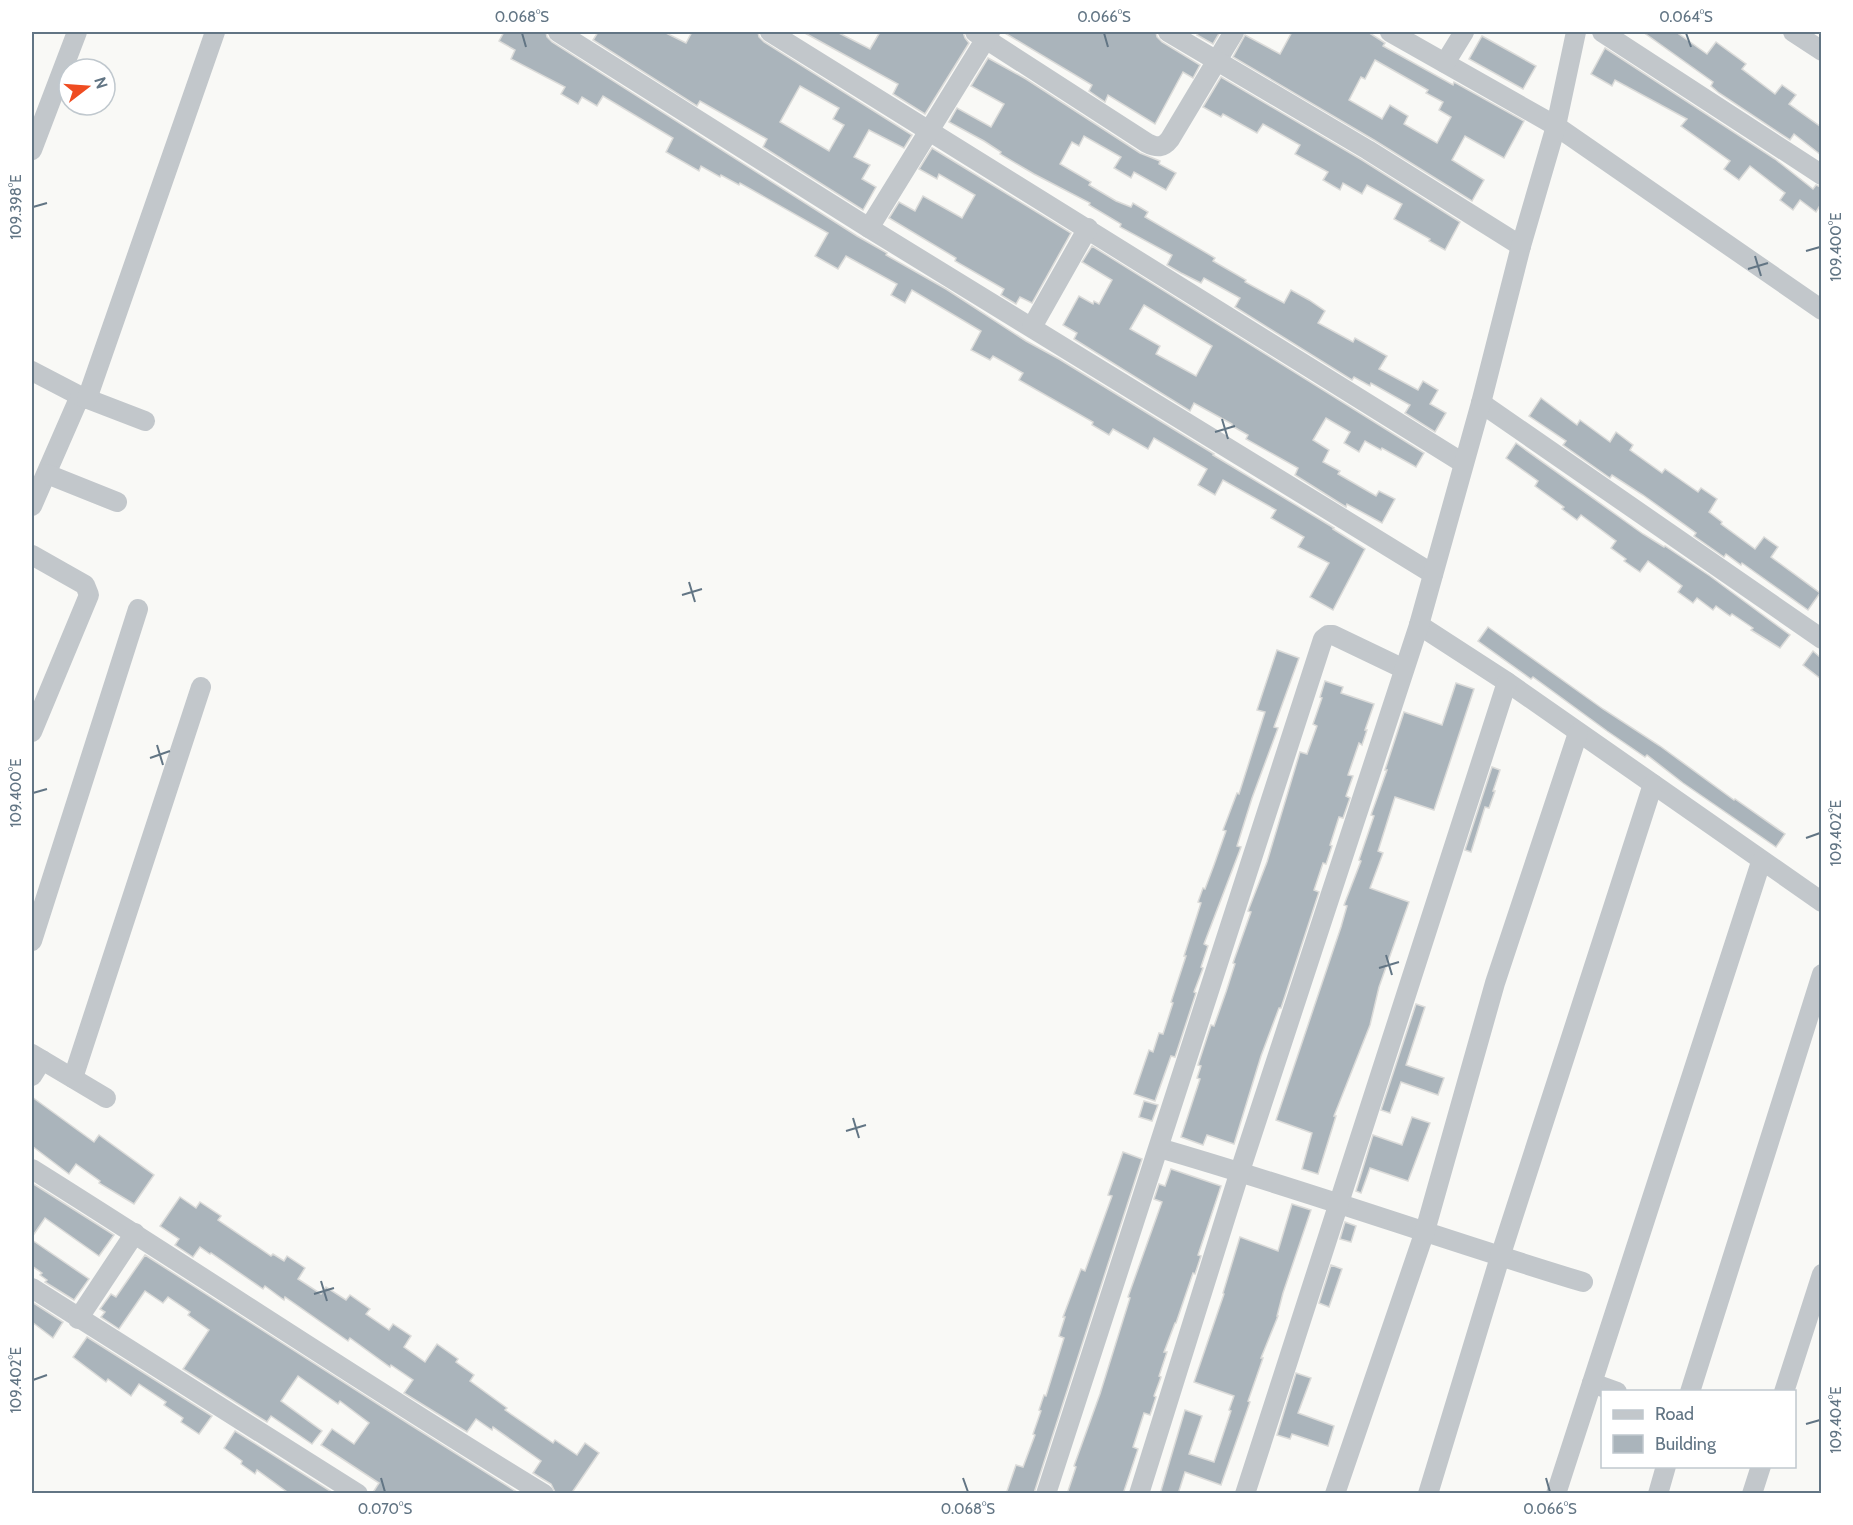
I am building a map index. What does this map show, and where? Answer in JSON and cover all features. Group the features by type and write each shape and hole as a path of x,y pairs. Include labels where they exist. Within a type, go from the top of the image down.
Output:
{"street":[{"path":"32,150 77,32"},
{"path":"32,506 83,397 215,32"},
{"path":"558,32 869,228 1433,574"},
{"path":"770,32 1463,463"},
{"path":"1168,32 1368,150 1521,246"},
{"path":"869,228 930,131 983,34 1147,143 1159,147 1170,139 1234,32"},
{"path":"1390,32 1556,126 1821,310"},
{"path":"1445,63 1464,32"},
{"path":"1138,1494 1240,1171 1419,625 1481,403 1521,246 1556,126 1576,32"},
{"path":"1602,32 1821,175"},
{"path":"1793,32 1821,51"},
{"path":"1032,327 1088,228"},
{"path":"32,371 83,397 145,421"},
{"path":"1481,403 1821,639"},
{"path":"47,474 117,502"},
{"path":"32,555 85,585 89,595 32,732"},
{"path":"32,941 138,609"},
{"path":"1419,625 1507,682 1821,902"},
{"path":"1046,1494 1323,639 1328,635 1333,635 1404,669"},
{"path":"1245,1494 1507,682"},
{"path":"73,1078 201,687"},
{"path":"1335,1494 1425,1230 1495,983 1578,733"},
{"path":"1428,1494 1500,1257 1653,784"},
{"path":"1556,1494 1761,862"},
{"path":"1691,1390 1821,974"},
{"path":"35,1063 73,1078 106,1098"},
{"path":"1159,1148 1240,1171 1583,1282"},
{"path":"32,1168 413,1413 544,1494"},
{"path":"78,1319 135,1233"},
{"path":"1785,1390 1821,1274"},
{"path":"32,1288 358,1494"},
{"path":"1592,1383 1611,1390"},
{"path":"1658,1494 1666,1468"},
{"path":"1752,1494 1761,1468"}],"building":[{"path":"504,32 546,32 552,42 887,253 886,255 946,289 1026,341 1214,454 1365,549 1333,610 1310,597 1329,563 1298,547 1304,537 1271,518 1276,510 1223,480 1215,495 1198,485 1207,469 1154,438 1148,449 1113,429 1109,435 1092,425 1093,422 1019,380 1023,373 993,356 990,360 971,350 981,331 912,290 905,303 891,295 897,284 846,256 838,269 815,256 828,233 740,183 739,185 721,175 720,177 701,166 699,171 666,152 673,138 603,96 597,106 582,97 578,104 561,94 565,87 511,59 515,50 499,41"},
{"path":"598,32 664,32 686,43 692,32 758,32 764,42 912,135 904,148 869,130 854,157 870,165 862,179 876,187 863,210 763,147 767,139 700,101 697,106 593,40","holes":["800,86 839,108 833,119 844,125 829,151 780,122"]},
{"path":"803,32 837,32 870,49 880,32 963,32 969,43 925,114 893,94 898,84"},
{"path":"1003,32 1156,32 1162,42 1200,65 1193,78 1183,72 1155,124 1108,95 1105,102 1089,91 1092,85"},
{"path":"1199,32 1220,32 1213,44 1197,35"},
{"path":"1292,32 1368,32 1385,43 1383,46 1524,121 1504,158 1465,136 1452,160 1484,180 1472,201 1233,57 1245,35 1280,54","holes":["1375,60 1428,90 1426,93 1443,102 1439,110 1451,117 1437,143 1404,124 1408,116 1390,105 1382,119 1349,100 1361,77 1365,79"]},
{"path":"1643,32 1676,32 1707,54 1716,42 1746,64 1742,69 1775,94 1782,85 1796,95 1789,104 1821,127 1821,155 1794,134 1790,140 1719,93 1711,86 1713,82"},
{"path":"1482,36 1536,66 1523,89 1469,59"},
{"path":"1605,48 1775,159 1813,189 1816,185 1821,187 1821,204 1816,212 1800,200 1793,210 1780,200 1785,193 1750,166 1739,180 1724,169 1730,161 1681,126 1687,119 1615,80 1612,86 1591,74"},
{"path":"988,58 1026,79 1140,153 1160,161 1159,164 1176,173 1166,190 1134,172 1131,178 1114,168 1121,157 1084,136 1079,146 1072,142 1060,164 1091,182 1089,185 1116,201 1131,207 1133,203 1148,212 1145,217 1215,258 1213,261 1246,280 1245,282 1284,303 1291,290 1309,300 1325,311 1318,323 1353,342 1355,338 1387,356 1379,369 1418,390 1423,381 1438,390 1430,404 1446,413 1435,432 1405,413 1410,405 1371,383 1370,386 1354,377 1352,380 1235,307 1240,298 1204,278 1201,283 1167,265 1172,255 1120,227 1121,224 1089,205 1090,203 1034,174 1000,154 1001,152 984,141 949,122 957,108 991,127 1004,104 971,86"},
{"path":"1221,77 1362,160 1460,222 1445,250 1394,219 1402,204 1367,185 1362,194 1343,183 1340,190 1323,180 1328,172 1295,154 1300,145 1263,124 1257,133 1223,114 1221,117 1203,107"},
{"path":"932,148 1071,233 1032,303 1020,297 1016,304 1001,295 1004,289 955,261 956,258 889,218 899,202 915,211 923,196 962,218 975,195 939,174 937,179 919,169"},
{"path":"1092,246 1424,453 1416,467 1365,441 1359,452 1344,443 1350,432 1326,418 1313,440 1329,450 1323,462 1340,471 1338,474 1376,496 1379,491 1395,499 1382,523 1347,504 1346,507 1295,475 1298,468 1246,439 1248,435 1232,424 1194,403 1190,411 1074,339 1077,333 1063,325 1079,296 1093,304 1094,301 1099,304 1112,280 1082,262","holes":["1144,305 1212,346 1196,376 1156,354 1160,346 1130,329"]},
{"path":"1541,398 1577,425 1580,420 1610,442 1616,432 1633,445 1630,450 1662,473 1665,469 1698,492 1701,488 1717,499 1709,512 1722,522 1721,524 1755,549 1764,537 1778,547 1771,557 1820,593 1808,610 1742,563 1741,565 1726,554 1724,557 1694,536 1696,533 1643,495 1612,475 1610,478 1563,445 1566,441 1529,416"},
{"path":"1516,443 1643,534 1710,576 1790,635 1780,648 1751,630 1753,628 1732,614 1730,616 1716,606 1713,610 1697,598 1693,603 1678,592 1682,586 1648,561 1640,572 1624,561 1626,559 1611,548 1616,541 1581,515 1577,520 1562,509 1564,507 1535,486 1538,481 1506,458"},
{"path":"1488,627 1785,834 1776,847 1683,783 1647,755 1645,757 1533,677 1531,679 1478,641"},
{"path":"1277,650 1299,658 1274,727 1278,728 1237,846 1241,847 1204,944 1208,946 1194,992 1196,993 1175,1057 1171,1056 1155,1101 1134,1094 1149,1050 1153,1052 1159,1033 1163,1034 1173,1003 1171,1002 1201,903 1198,902 1226,831 1223,830 1237,793 1239,794 1265,712 1257,710"},
{"path":"1813,651 1821,658 1821,679 1803,665"},
{"path":"1325,681 1343,687 1341,693 1374,704 1362,745 1359,743 1348,775 1353,776 1346,796 1350,798 1343,818 1339,817 1326,864 1323,863 1314,890 1319,892 1281,1008 1279,1008 1261,1056 1234,1144 1207,1135 1203,1145 1181,1137 1200,1079 1197,1078 1201,1066 1198,1065 1211,1025 1214,1026 1226,992 1235,964 1233,963 1251,912 1248,911 1267,862 1300,752 1307,754 1317,726 1313,724"},
{"path":"1456,683 1474,689 1434,810 1395,797 1378,851 1383,853 1370,888 1409,902 1379,987 1370,1025 1334,1116 1336,1116 1318,1174 1302,1169 1312,1133 1276,1120 1341,927 1347,906 1344,905 1361,861 1359,860 1374,816 1371,815 1404,712 1442,725"},
{"path":"1492,767 1500,770 1493,791 1495,791 1489,808 1485,807 1471,852 1465,850"},
{"path":"1416,1004 1425,1007 1406,1065 1444,1078 1438,1095 1401,1082 1390,1113 1381,1110"},
{"path":"32,1097 94,1142 99,1135 154,1175 134,1204 99,1183 100,1181 76,1164 69,1174 32,1146"},
{"path":"1144,1101 1158,1105 1152,1121 1139,1117"},
{"path":"1412,1117 1430,1123 1408,1181 1370,1168 1361,1193 1356,1191 1373,1135 1402,1145"},
{"path":"1123,1152 1142,1159 1034,1493 1006,1494 1016,1465 1023,1467 1035,1435 1033,1434 1041,1411 1039,1410 1044,1395 1046,1396 1064,1338 1059,1336 1065,1317 1063,1317 1081,1269 1085,1271 1112,1196 1108,1195"},
{"path":"1171,1169 1221,1186 1198,1255 1201,1256 1195,1274 1193,1273 1164,1352 1167,1352 1154,1396 1156,1397 1150,1415 1144,1413 1133,1447 1138,1449 1123,1494 1067,1494 1076,1467 1074,1466 1100,1394 1130,1298 1128,1297 1162,1202 1154,1199 1159,1184 1165,1186"},
{"path":"32,1183 114,1235 99,1256 45,1218 32,1237"},
{"path":"180,1197 196,1208 200,1202 221,1216 218,1220 271,1256 273,1254 284,1261 287,1256 305,1268 298,1279 321,1294 326,1287 346,1300 350,1295 370,1309 366,1314 389,1330 393,1324 411,1336 404,1347 425,1362 437,1344 458,1359 456,1362 474,1375 470,1381 507,1408 505,1410 553,1443 555,1440 577,1455 585,1443 599,1453 571,1494 556,1494 551,1484 533,1473 541,1461 493,1427 492,1430 476,1419 467,1432 404,1393 413,1380 391,1365 390,1367 350,1338 348,1341 285,1297 284,1300 265,1286 263,1289 200,1247 193,1257 175,1245 179,1239 160,1226"},
{"path":"1292,1204 1311,1210 1221,1485 1185,1472 1178,1494 1160,1494 1185,1410 1202,1416 1189,1454 1214,1462 1234,1396 1194,1382 1224,1294 1240,1237 1278,1251"},
{"path":"1345,1222 1356,1226 1351,1242 1340,1239"},
{"path":"32,1240 89,1279 74,1300 45,1282 47,1280 40,1275 42,1273 32,1266"},
{"path":"145,1255 520,1494 372,1494 379,1483 321,1445 332,1429 354,1444 369,1423 340,1401 338,1404 298,1376 281,1401 322,1431 312,1444 271,1416 267,1422 183,1369 209,1330 188,1315 190,1312 168,1297 163,1303 145,1291 119,1329 101,1317 105,1312 100,1309 111,1294 116,1297"},
{"path":"1331,1265 1342,1269 1329,1307 1319,1303"},
{"path":"32,1302 63,1322 53,1338 32,1322"},
{"path":"87,1337 212,1416 199,1434 181,1422 183,1418 164,1405 166,1402 139,1384 131,1396 108,1379 106,1382 73,1357"},
{"path":"1296,1373 1311,1378 1298,1413 1334,1426 1328,1446 1292,1434 1290,1439 1277,1435"},
{"path":"235,1431 335,1494 290,1494 257,1470 255,1474 224,1448"}]}
